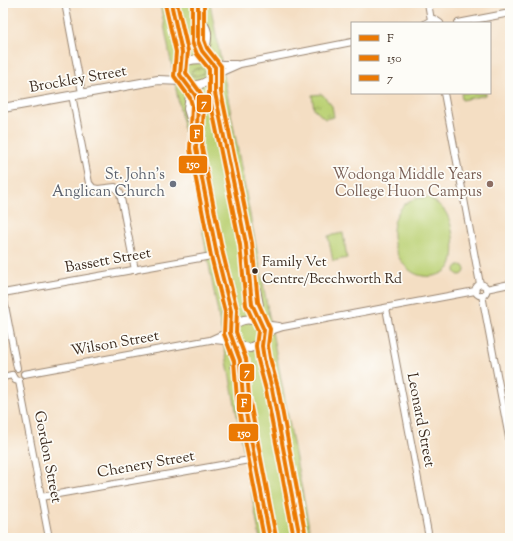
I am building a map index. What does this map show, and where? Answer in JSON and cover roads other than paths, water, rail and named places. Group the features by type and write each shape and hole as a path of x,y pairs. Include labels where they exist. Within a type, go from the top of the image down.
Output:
{"main road":[{"path":"171,3 181,42 180,67 186,84 198,104 196,148 223,284 232,316 230,330 241,364 244,403 270,538"},
{"path":"198,3 198,41 215,67 215,95 246,244 255,313 264,330 264,359 271,384 300,538"},
{"path":"180,67 197,59 209,59"},
{"name":"Brockley Street","path":"158,80 180,67"},
{"path":"186,84 200,84 215,76"},
{"name":"Brockley Street","path":"3,108 158,80 186,84"},
{"path":"230,330 237,322 244,319 260,323"},
{"path":"234,343 240,347 250,348 257,345 263,338"}],"street":[{"path":"65,3 82,93"},
{"path":"428,3 429,21 437,20 439,22"},
{"path":"463,22 510,13"},
{"path":"209,59 221,64 240,64 351,42"},
{"path":"215,76 240,64"},
{"path":"444,94 480,284"},
{"path":"72,95 89,183 93,188 98,190 115,187 120,193 135,270"},
{"name":"Bassett Street","path":"3,294 217,255"},
{"path":"480,284 484,285 486,289"},
{"path":"475,291 476,286 480,284"},
{"path":"510,284 486,289 482,295 510,442"},
{"path":"260,323 283,326 475,291 482,295"},
{"path":"3,294 17,368"},
{"name":"Leonard Street","path":"386,308 429,538"},
{"path":"263,338 283,326"},
{"name":"Wilson Street","path":"24,374 210,340 230,330"},
{"name":"Wilson Street","path":"210,340 234,343"},
{"path":"12,375 15,380 19,381 22,379 24,374 23,370 17,368"},
{"path":"3,377 12,375 17,368"},
{"name":"Gordon Street","path":"19,381 49,538"},
{"name":"Chenery Street","path":"41,497 255,459"}],"place":[{"name":"St. John's Anglican Church","path":"173,184"},
{"name":"Wodonga Middle Years College Huon Campus","path":"490,184"},
{"name":"Family Vet Centre/Beechworth Rd","path":"255,271"}]}
